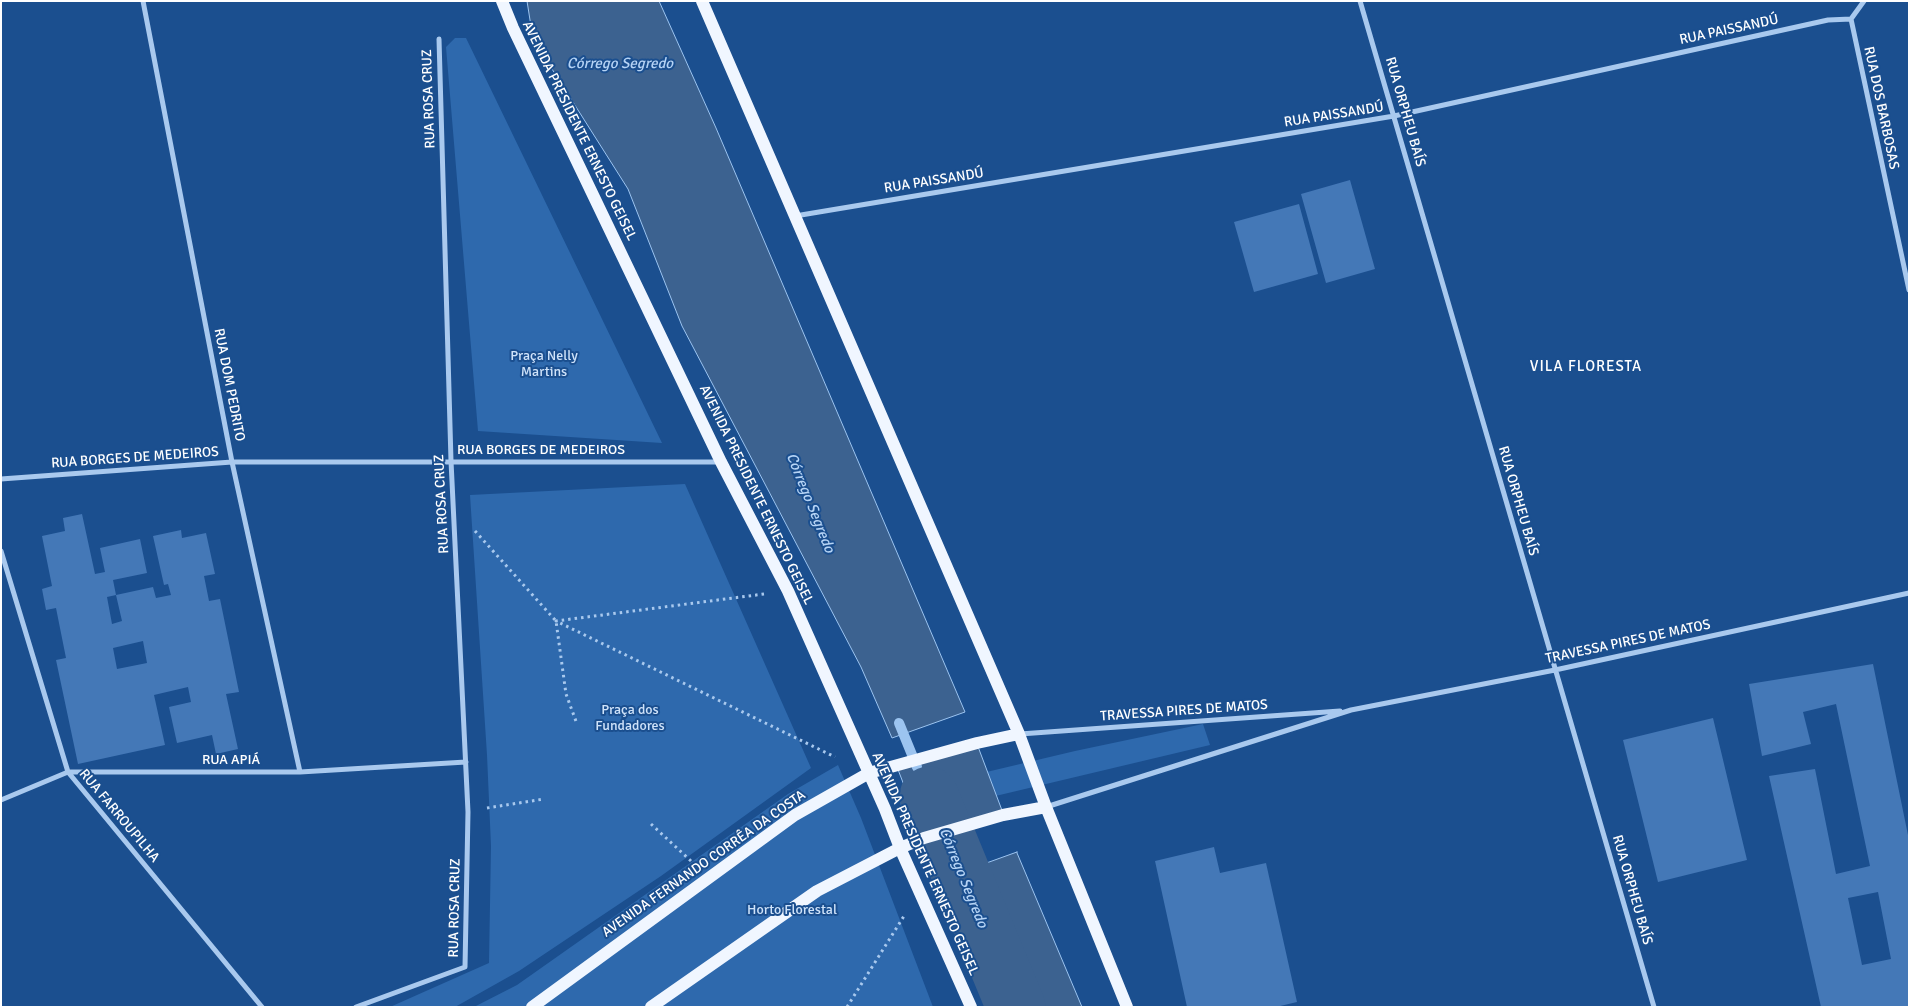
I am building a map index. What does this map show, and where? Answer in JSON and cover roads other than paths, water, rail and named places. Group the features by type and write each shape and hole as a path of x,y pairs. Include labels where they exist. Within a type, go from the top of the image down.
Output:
{"main road":[{"name":"AVENIDA PRESIDENTE ERNESTO GEISEL","path":"502,1 513,28 721,462 788,591 971,1007"},
{"path":"702,1 1019,734 1046,807 1127,1007"},
{"name":"AVENIDA FERNANDO CORRÊA DA COSTA","path":"532,1007 795,815 869,773 977,743 1019,734"},
{"path":"652,1007 817,891 900,848 924,838 1003,815 1046,807"}],"street":[{"name":"RUA DOM PEDRITO","path":"143,1 232,462 300,772"},
{"name":"RUA ORPHEU BAÍS","path":"1360,1 1654,1007"},
{"path":"1851,20 1864,1"},
{"name":"RUA PAISSANDÚ","path":"794,216 1394,116 1828,20 1851,20"},
{"name":"RUA DOS BARBOSAS","path":"1851,20 1909,290"},
{"name":"RUA ROSA CRUZ","path":"356,1007 465,967 468,812 451,461 439,39"},
{"name":"RUA BORGES DE MEDEIROS","path":"1,479 232,462 721,462"},
{"name":"RUA FARROUPILHA","path":"1,551 68,772 262,1007"},
{"name":"TRAVESSA PIRES DE MATOS","path":"1046,807 1351,710 1555,670 1909,593"},
{"name":"TRAVESSA PIRES DE MATOS","path":"1019,734 1351,710"},
{"name":"RUA APIÁ","path":"1,800 68,772 300,772 466,762"}],"water":[{"name":"Córrego Segredo","path":"527,1 659,1 716,128 965,712 892,738 861,667 682,326 628,189 533,39"},
{"name":"Córrego Segredo","path":"977,744 1003,813 924,837 897,767"},
{"name":"Córrego Segredo","path":"1017,852 1082,1007 993,1007 962,934 942,879"}],"waterway":[{"name":"Córrego Segredo","path":"899,723 917,767"},
{"name":"Córrego Segredo","path":"929,796 1016,1007"}],"district":[{"name":"VILA FLORESTA","path":"1586,367"}],"park label":[{"name":"Praça Nelly Martins","path":"544,364"},
{"name":"Praça dos Fundadores","path":"630,718"},
{"name":"Horto Florestal","path":"792,910"}]}
